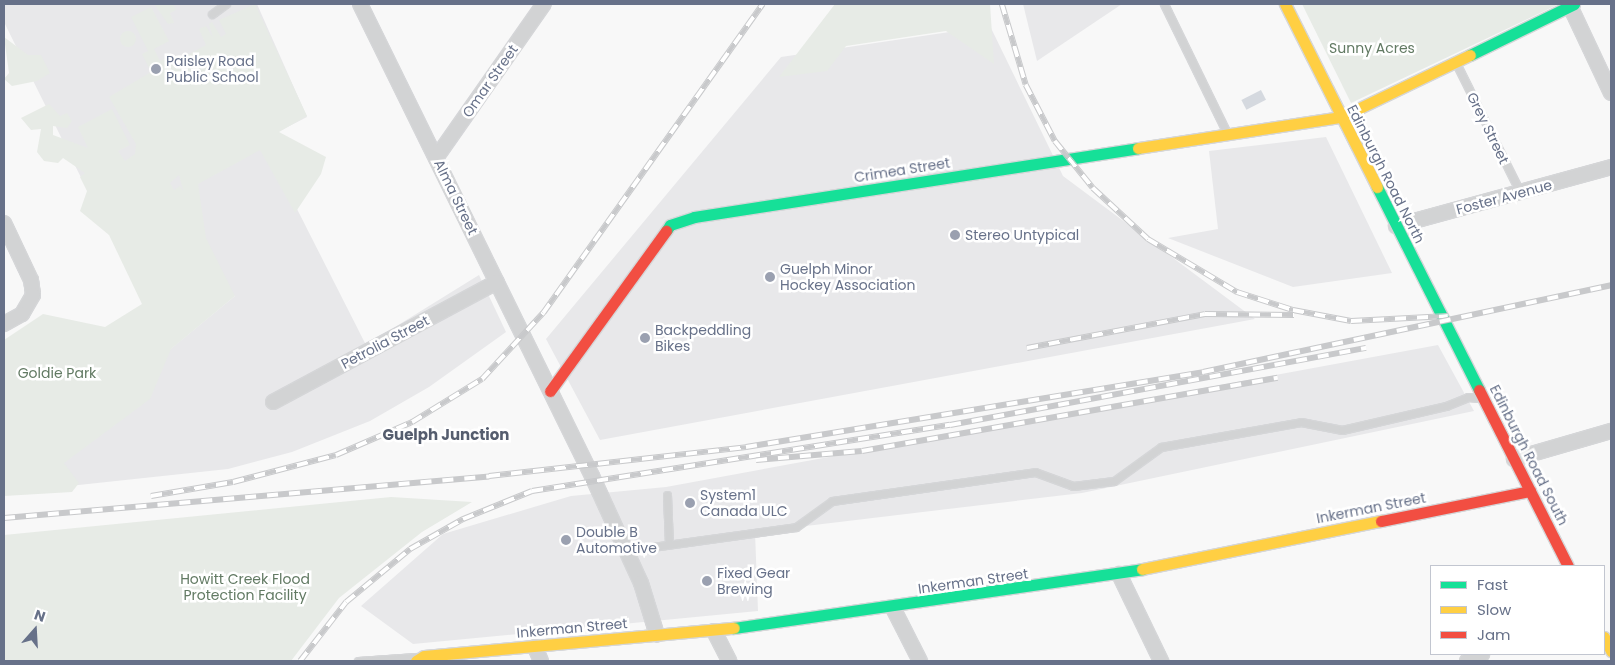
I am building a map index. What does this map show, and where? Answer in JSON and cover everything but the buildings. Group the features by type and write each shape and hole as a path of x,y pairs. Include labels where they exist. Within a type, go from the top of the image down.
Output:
{"street":[{"name":"Alma Street","path":"360,4 628,554 650,606 657,635"},
{"name":"Omar Street","path":"436,158 544,4"},
{"name":"Edinburgh Road North","path":"1285,4 1340,117 1463,357"},
{"name":"Crimea Street","path":"550,391 670,226 694,217 1228,136 1340,117 1456,63 1572,5"},
{"path":"1572,5 1611,93"},
{"name":"Foster Avenue","path":"1396,226 1611,167"},
{"path":"4,223 31,280 33,295 22,314 4,324"},
{"name":"Petrolia Street","path":"273,402 497,282"},
{"name":"Edinburgh Road South","path":"1463,357 1567,565"},
{"path":"1514,459 1611,431"},
{"name":"Inkerman Street","path":"420,659 714,631 893,608 1120,574 1530,492"},
{"path":"1120,574 1161,661"},
{"path":"893,608 920,661"},
{"path":"714,631 729,661"},
{"path":"1605,638 1611,651"},
{"path":"534,647 542,661"},
{"path":"1467,661 1480,655"}],"lane":[{"path":"212,14 226,4"},
{"path":"1164,4 1228,136"},
{"name":"Grey Street","path":"1456,63 1520,193"},
{"path":"628,554 669,544 796,526 832,501 1035,472 1073,486 1114,481 1161,447 1301,422 1342,430 1446,406 1468,397 1483,398"},
{"path":"667,495 669,544"},
{"path":"358,661 420,659"}],"shaded area":[{"path":"4,4 257,4 307,117 262,140 366,345 479,275 506,332 429,387 370,421 292,452 228,469 4,493 4,486 235,296 106,228 4,22"},
{"path":"1023,4 1122,4 1037,61"},
{"path":"990,26 1063,176 1255,319 600,440 546,339 781,57"},
{"path":"1261,90 1266,100 1246,110 1241,100"},
{"path":"1326,137 1392,273 1293,287 1168,238 1218,229 1209,151"},
{"path":"1438,345 1474,411 1082,493 755,532 758,611 413,644 361,606 443,534 571,496 666,487"}],"green space":[{"path":"173,4 176,10 170,13 174,23 168,24 155,5"},
{"name":"Goldie Park","path":"255,4 307,116 279,132 326,157 321,174 295,213 260,150 198,184 206,238 235,296 171,349 150,399 64,463 79,483 72,492 4,496 4,340 43,314 105,327 142,304 109,235 80,211 87,191 80,177 85,173 63,158 58,163 44,161 37,152 41,129 31,130 21,118 49,104 60,116 67,113 72,121 67,128 53,126 53,135 88,148 78,127 112,109 130,145 118,151 125,161 135,154 136,144 109,97 151,72 142,54 148,51 131,17 151,7 169,41 154,49 160,61 166,58 169,65 206,45 199,29 206,26 213,38 209,24 212,22 221,37 226,34 219,20","holes":["179,175 183,191 180,186 174,190 170,183"]},
{"path":"835,4 990,4 994,64 946,31 846,46 827,71 779,77"},
{"name":"Sunny Acres","path":"1302,4 1559,4 1351,103"},
{"path":"128,31 134,33 136,39 134,45 128,47 122,45 120,39 122,33"},
{"path":"4,37 28,55 41,55 50,73 37,81 12,86 4,79 9,73"},
{"name":"Howitt Creek Flood Protection Facility","path":"391,497 472,502 422,532 339,598 291,661 4,661 4,535"}],"railway":[{"path":"151,496 233,482 336,455 412,422 482,379 543,313 763,4"},
{"path":"1002,4 1026,85 1055,141 1093,188 1148,239 1237,292 1293,310 1351,321 1448,316"},
{"path":"4,518 489,476 746,447 1203,372 1611,285"},
{"path":"1027,348 1205,314 1294,315"},
{"path":"300,661 346,602 410,549 463,519 532,491 950,425 1366,348"},
{"path":"756,460 862,451 1278,378"}],"traffic: fast":[{"path":"1470,55 1574,4"},
{"path":"666,231 670,225 694,217 1138,148"},
{"path":"1377,187 1479,390"},
{"path":"734,628 1142,569"}],"traffic: slow":[{"path":"1285,4 1377,187"},
{"path":"1138,148 1341,117 1470,55"},
{"path":"1142,569 1381,521"},
{"path":"416,661 424,656 734,628"},
{"path":"1605,639 1611,651"}],"traffic: jam":[{"path":"550,391 666,231"},
{"path":"1479,390 1567,565"},
{"path":"1381,521 1530,491"}],"place":[{"name":"Paisley Road Public School","path":"156,69"},
{"name":"Stereo Untypical","path":"955,235"},
{"name":"Guelph Minor Hockey Association","path":"770,277"},
{"name":"Backpeddling Bikes","path":"645,338"},
{"name":"System1 Canada ULC","path":"690,503"},
{"name":"Double B Automotive","path":"566,540"},
{"name":"Fixed Gear Brewing","path":"707,581"}],"district":[{"name":"Guelph Junction","path":"446,435"}]}
